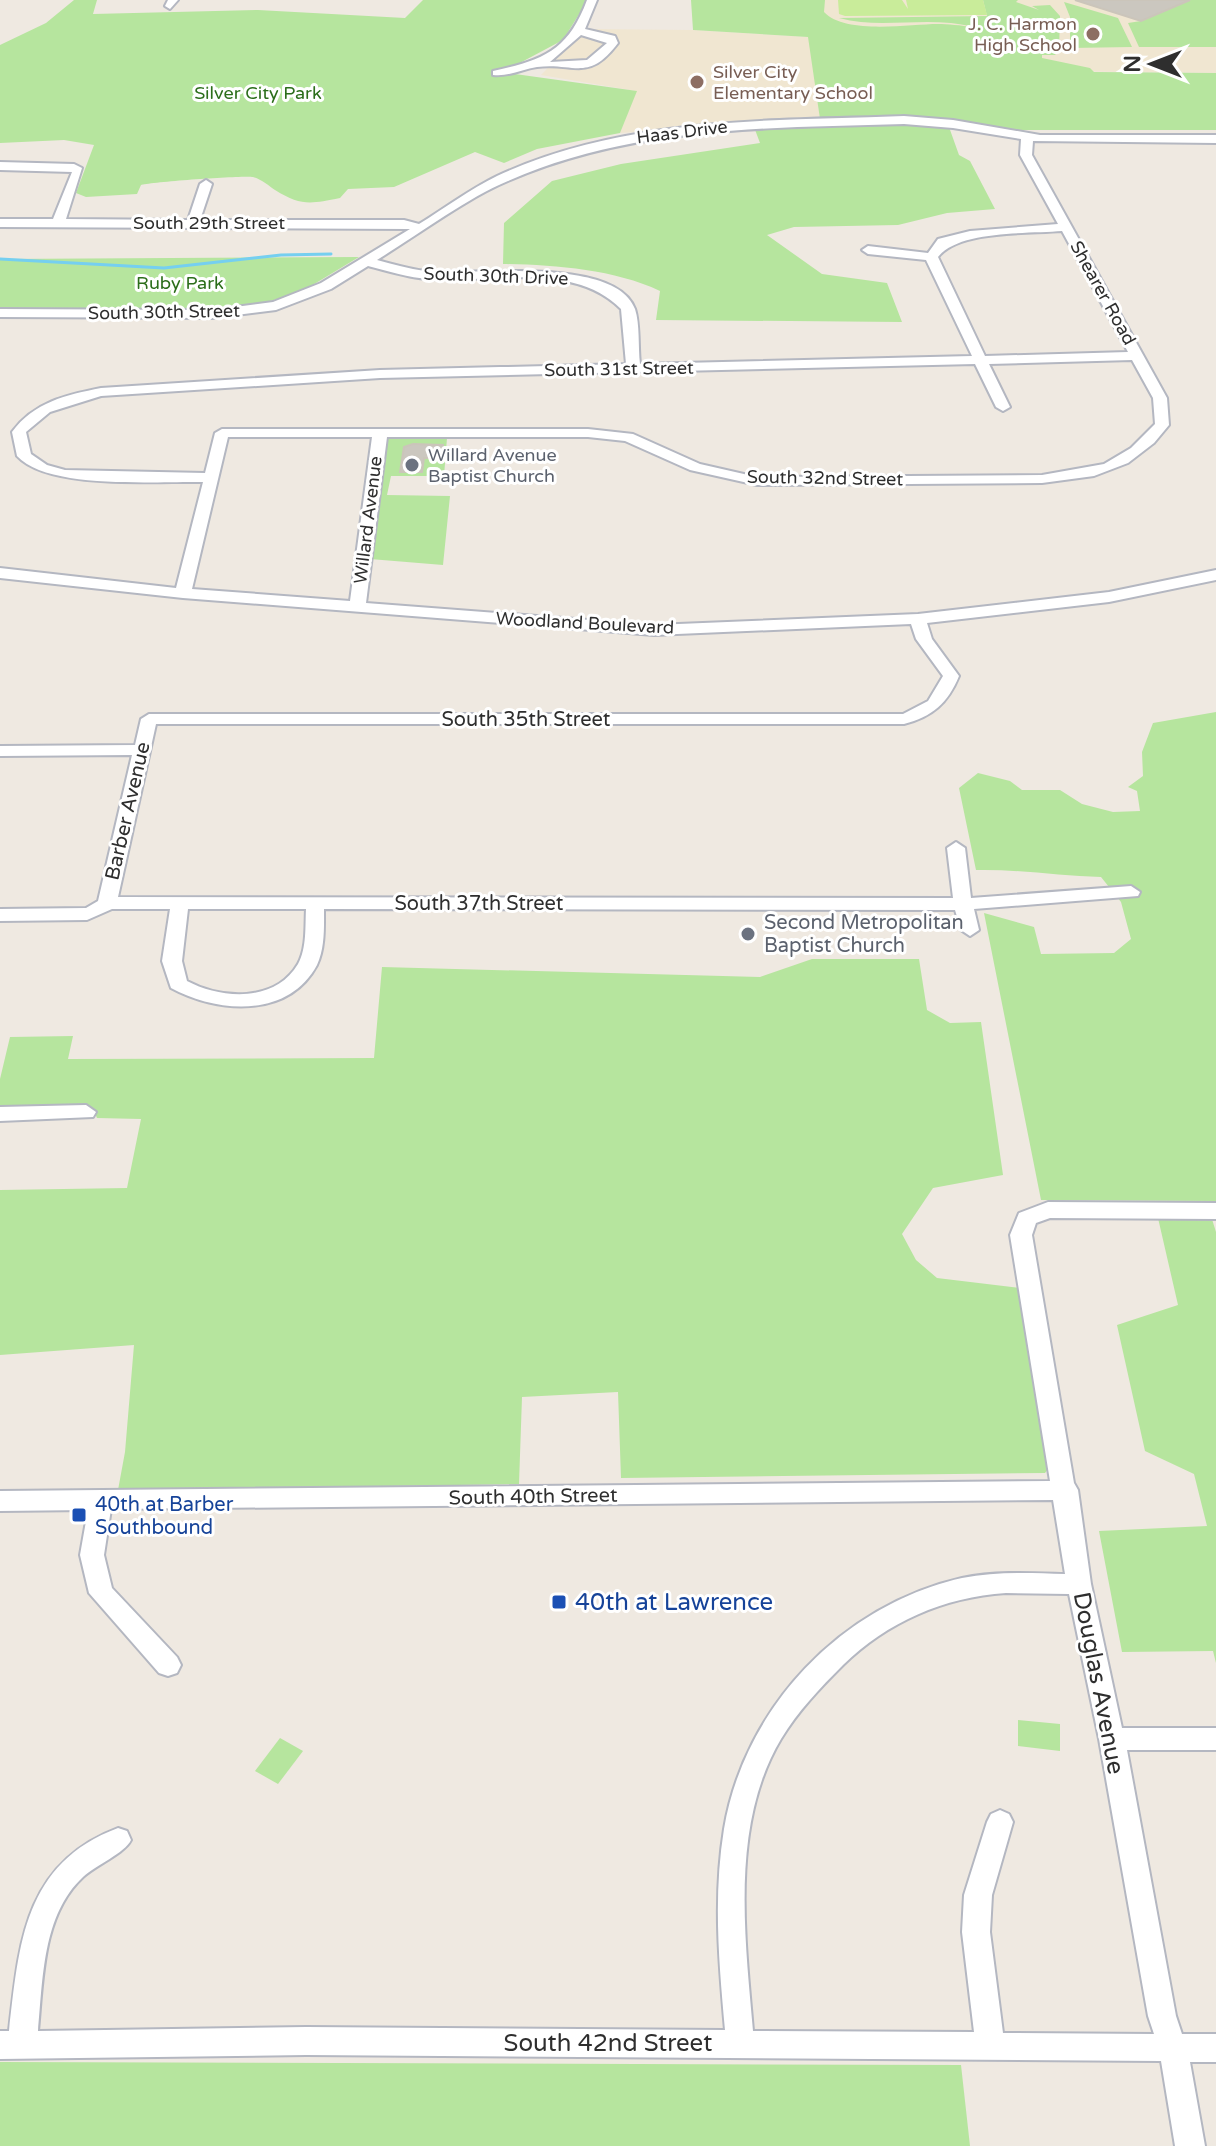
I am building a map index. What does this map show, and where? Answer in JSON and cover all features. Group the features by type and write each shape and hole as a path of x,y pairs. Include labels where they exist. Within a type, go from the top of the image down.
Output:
{"street":[{"path":"543,64 579,31 592,0"},
{"path":"497,73 543,64 591,64 604,56 613,43 611,38 579,31"},
{"name":"Haas Drive","path":"364,261 475,192 531,167 587,148 651,135 727,126 904,120 1027,136 1216,136"},
{"name":"Shearer Road","path":"1027,136 1026,155 1160,398 1162,425 1144,450"},
{"path":"0,166 67,166 78,171 58,223"},
{"path":"193,223 206,184"},
{"name":"South 29th Street","path":"0,223 404,224 418,227"},
{"path":"931,257 943,242 970,235 1066,227"},
{"path":"868,250 931,257"},
{"path":"931,257 1003,407"},
{"name":"South 30th Drive","path":"364,261 426,275 574,279 601,286 624,300 631,317 633,368"},
{"name":"South 30th Street","path":"0,313 238,312 297,299 364,261"},
{"name":"South 31st Street","path":"211,478 64,474 42,468 24,456 19,432 28,420 56,403 101,392 380,374 1138,356"},
{"name":"South 32nd Street","path":"211,478 222,433 566,432 628,437 695,467 757,481 1042,479 1081,475 1117,465 1144,450"},
{"name":"Willard Avenue","path":"357,607 380,433"},
{"path":"183,593 211,478"},
{"name":"Woodland Boulevard","path":"0,573 183,593 654,630 918,619 1121,595 1216,575"},
{"name":"South 35th Street","path":"149,719 904,719 923,714 937,703 951,676 949,669 924,639 918,619"},
{"name":"Barber Avenue","path":"107,903 139,750 149,719"},
{"path":"0,751 139,750"},
{"path":"956,848 963,904 970,930"},
{"name":"South 37th Street","path":"0,915 87,914 107,903 963,904 1131,892"},
{"path":"180,902 172,961 178,984 211,999 230,1000 267,996 302,973 312,950 315,903"},
{"path":"0,1114 86,1112"},
{"name":"Douglas Avenue","path":"1190,2146 1079,1584 1066,1490 1021,1235 1027,1218 1048,1210 1216,1211"},
{"name":"South 40th Street","path":"0,1501 1066,1490"},
{"path":"101,1501 92,1555 96,1581 107,1603 168,1665"},
{"path":"740,2043 730,1874 733,1846 754,1764 791,1698 812,1674 862,1632 908,1607 983,1585 1079,1584"},
{"path":"1112,1739 1216,1739"},
{"path":"990,2044 976,1932 977,1907 984,1867 1000,1822"},
{"path":"11,2045 47,1904 85,1857 118,1840"},
{"name":"South 42nd Street","path":"11,2045 306,2041 1216,2048"}],"shaded area":[{"name":"J. C. Harmon High School","path":"812,0 1216,0 1216,73 1042,71 816,27"},
{"name":"Silver City Elementary School","path":"586,29 693,30 809,37 820,119 620,133 636,91 541,75"}],"green space":[{"name":"Silver City Park","path":"74,0 97,0 93,14 258,10 405,18 423,0 588,0 563,40 516,65 515,74 637,91 620,133 537,149 504,163 475,152 394,187 348,189 340,198 330,200 299,201 253,177 148,184 141,185 137,194 86,197 76,193 94,145 64,140 0,143 0,45 46,23"},
{"path":"691,0 825,0 824,12 847,24 878,27 938,24 983,29 1033,42 1056,55 1042,55 1042,58 1090,68 1094,72 1216,73 1216,130 1014,130 949,121 820,119 808,37 693,30"},
{"path":"838,0 902,0 908,9 906,0 983,0 987,15 845,16 839,14"},
{"path":"983,0 1018,0 1016,2 1039,10 1032,6 1050,5 1060,16 1059,50 965,25 867,22 839,18 987,16"},
{"path":"1190,0 1216,0 1216,47 1139,47 1128,23 1141,21 1165,11 1167,6 1172,8"},
{"path":"1064,2 1118,18 1132,47 1070,48 1070,17"},
{"path":"895,123 949,127 959,155 970,161 995,209 947,213 898,225 794,227 767,235 822,274 887,283 902,322 656,320 660,291 642,284 583,270 503,264 504,223 552,181 621,164 760,143 754,127"},
{"name":"Ruby Park","path":"359,257 301,292 260,304 217,309 0,308 0,259"},
{"path":"447,438 444,476 391,476 387,495 450,496 443,565 370,559 386,440"},
{"path":"1216,712 1216,1201 1041,1200 984,913 1034,927 1041,954 1114,953 1131,939 1121,902 1101,877 976,870 959,788 978,773 1010,781 1022,790 1060,790 1082,804 1113,812 1140,811 1137,791 1128,787 1143,776 1142,752 1153,723"},
{"path":"812,959 919,959 927,1010 950,1023 981,1022 1003,1175 933,1188 902,1234 916,1260 937,1278 1020,1288 1052,1464 1045,1473 621,1478 618,1392 522,1397 519,1484 118,1490 125,1452 134,1345 0,1355 0,1190 127,1188 141,1119 97,1118 92,1107 0,1109 0,1079 10,1037 73,1036 68,1059 374,1058 382,967 760,977"},
{"path":"1211,1216 1216,1232 1216,1663 1213,1651 1122,1652 1099,1531 1207,1526 1194,1474 1145,1451 1117,1325 1178,1305 1158,1218"},
{"path":"1018,1720 1060,1724 1060,1751 1018,1746"},
{"path":"280,1738 303,1751 278,1784 255,1771"},
{"path":"0,2062 961,2065 970,2146 0,2146"}],"building":[{"name":"J. C. Harmon High School","path":"1075,0 1190,0 1141,21"},
{"name":"Willard Avenue Baptist Church","path":"413,444 443,445 442,458 424,458 422,472 400,472 404,447"}],"waterway":[{"path":"0,259 164,268 281,255 331,254"}],"place":[{"name":"J. C. Harmon High School","path":"1093,34"},
{"name":"Silver City Elementary School","path":"697,82"},
{"name":"Willard Avenue Baptist Church","path":"412,465"},
{"name":"Second Metropolitan Baptist Church","path":"748,934"},
{"name":"40th at Barber Southbound","path":"79,1515"},
{"name":"40th at Lawrence","path":"559,1602"}]}
